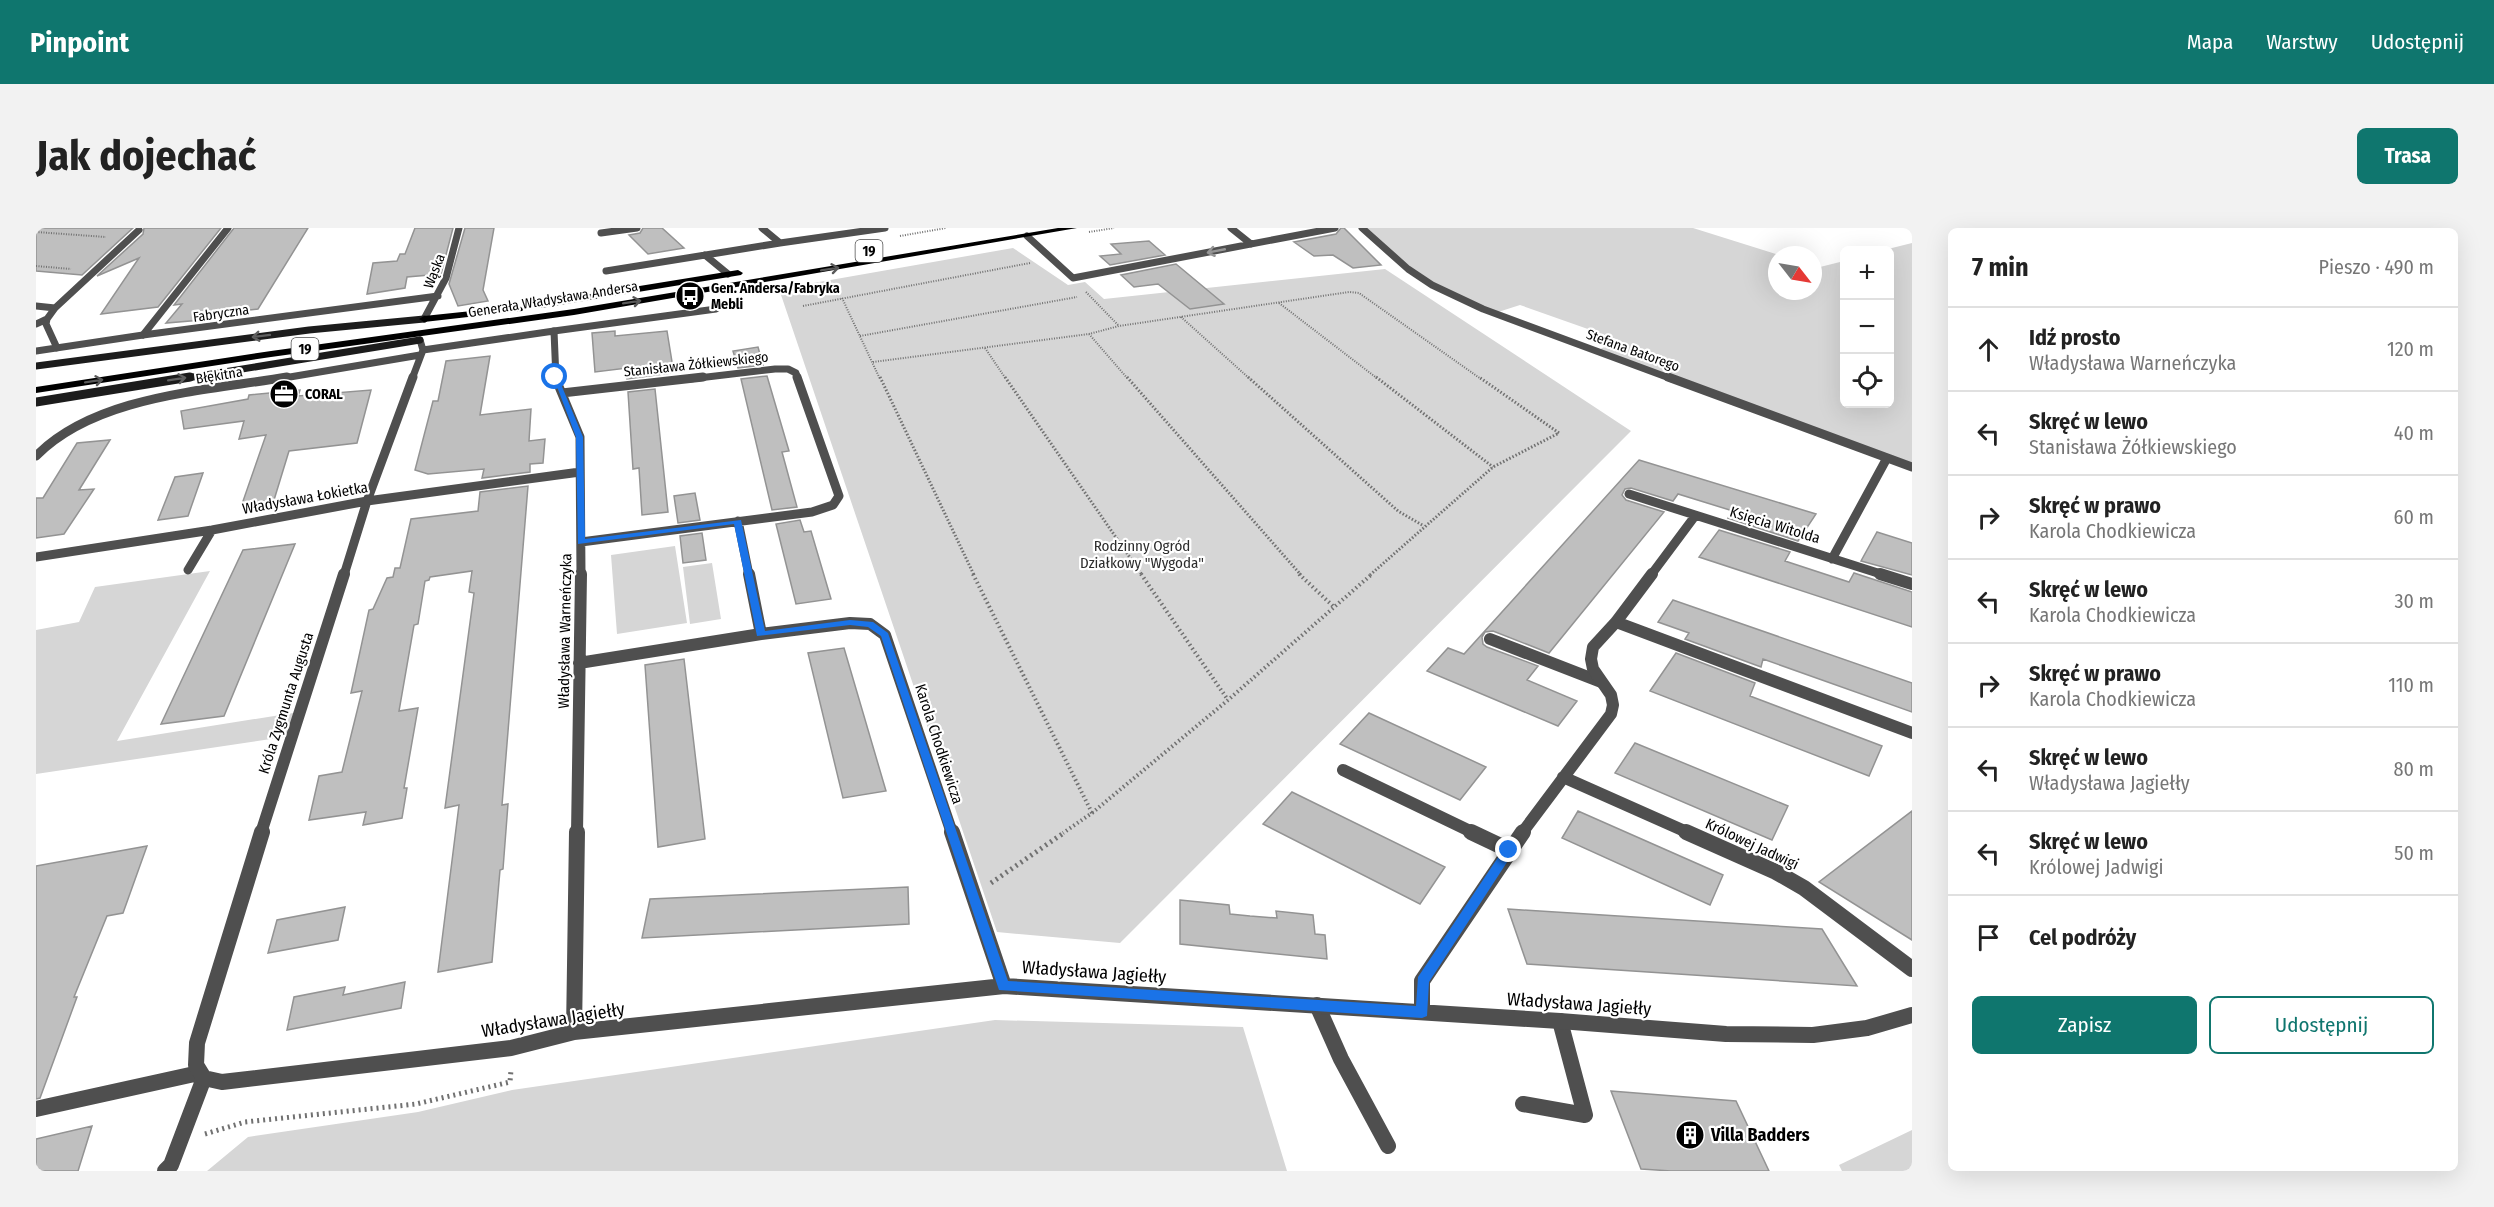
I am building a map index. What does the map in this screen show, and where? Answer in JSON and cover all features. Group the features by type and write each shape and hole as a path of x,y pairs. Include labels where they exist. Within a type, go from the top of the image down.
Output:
{"highway":[{"name":"Generała Władysława Andersa","path":"36,390 574,312 1073,228"},
{"name":"Generała Władysława Andersa","path":"36,379 520,309 751,270"},
{"path":"424,319 520,309"},
{"path":"421,348 574,312"}],"main road":[{"path":"36,366 309,330 424,319"},
{"path":"36,402 421,348"}],"street":[{"name":"Fabryczna","path":"143,335 228,228"},
{"name":"Wąska","path":"424,319 438,296 452,262 459,228"},
{"path":"601,233 637,228"},
{"path":"762,228 780,243"},
{"path":"606,271 885,228"},
{"path":"1231,228 1251,244"},
{"path":"1028,236 1073,278 1335,228"},
{"name":"Stefana Batorego","path":"1362,228 1408,269 1432,285 1482,309 1912,467"},
{"path":"36,324 47,319 55,308 139,230"},
{"path":"705,255 728,274"},
{"name":"Fabryczna","path":"143,335 438,296"},
{"path":"36,306 55,308"},
{"path":"421,348 716,309"},
{"path":"47,319 46,324 57,348"},
{"name":"Władysława Warneńczyka","path":"554,331 555,377 580,437 581,542 574,1032"},
{"path":"36,351 143,335"},
{"name":"Błękitna","path":"36,456 50,441 72,428 123,406 421,348"},
{"name":"Króla Zygmunta Augusta","path":"202,1075 195,1056 197,1043 367,501 421,348"},
{"name":"Stanisława Żółkiewskiego","path":"562,393 788,369 796,373 839,496 833,505 812,512 581,542"},
{"path":"1832,559 1887,458"},
{"name":"Władysława Łokietka","path":"36,557 212,530 367,501 580,472"},
{"name":"Księcia Witolda","path":"1629,494 1912,584"},
{"path":"1422,1012 1422,981 1509,850 1611,714 1613,705 1611,694 1593,669 1591,659 1593,647 1616,622 1695,516"},
{"path":"738,521 761,634"},
{"path":"188,570 212,530"},
{"path":"1616,622 1912,733"},
{"name":"Karola Chodkiewicza","path":"579,663 761,634 850,623 870,624 885,635 1004,986"},
{"path":"1490,639 1601,681"},
{"path":"1343,770 1509,850"},
{"name":"Królowej Jadwigi","path":"1563,777 1776,872 1804,888 1912,969"},
{"name":"Władysława Jagiełły","path":"36,1109 202,1075 222,1082 511,1048 574,1032 1004,986 1560,1021 1726,1034 1813,1035 1868,1028 1912,1015"},
{"path":"1317,1005 1330,1039 1356,1091 1388,1146"},
{"path":"1523,1104 1585,1115 1560,1021"},
{"path":"165,1171 171,1165 202,1075"}],"path":[{"path":"36,232 130,239"},
{"path":"804,306 1034,262"},
{"path":"36,266 95,270"},
{"path":"1084,289 1119,326"},
{"path":"873,362 1089,334 1119,326 1349,292 1359,293 1559,433 1493,467 1228,700 1092,813 983,889"},
{"path":"861,336 1090,295"},
{"path":"842,298 1008,645 1092,813"},
{"path":"1279,303 1493,467"},
{"path":"1181,317 1398,511 1424,526"},
{"path":"1089,334 1312,588 1334,607"},
{"path":"985,348 1228,700"},
{"path":"180,1141 245,1122 416,1104 510,1082 511,1048"}],"green space":[{"path":"1362,228 1693,228 1768,252 1768,300 1822,300 1822,266 1840,262 1840,408 1894,408 1894,248 1912,243 1912,468 1596,351 1619,340 1520,305 1495,313 1433,285"},
{"name":"Rodzinny Ogród Działkowy \"Wygoda\"","path":"1013,248 1068,285 1085,282 1104,299 1385,269 1631,431 1120,943 997,932 779,289"},
{"path":"675,546 687,623 617,634 611,555"},
{"path":"712,563 721,619 690,624 683,567"},
{"path":"210,571 117,741 299,712 291,736 36,774 36,630 79,622 95,587"},
{"path":"995,1020 1243,1027 1287,1171 207,1171 248,1137 418,1112 512,1090"},
{"path":"1912,1130 1912,1171 1842,1171 1839,1165"}],"building":[{"path":"36,228 133,228 82,275 36,271"},
{"path":"144,228 221,228 158,307 101,314 139,258 97,276 143,234"},
{"path":"234,228 308,228 258,309 206,315 202,320 166,323 182,304 174,305"},
{"path":"415,228 453,228 441,274 407,277 405,288 367,294 373,263 397,261 400,254 405,254"},
{"path":"465,228 494,228 483,290 488,301 458,306 449,284"},
{"path":"643,228 662,228 684,248 648,254 629,235 640,233"},
{"path":"1344,228 1381,265 1353,268 1333,255 1314,256 1294,242 1336,234"},
{"path":"1149,241 1165,255 1110,265 1100,256 1121,254 1111,244"},
{"path":"1176,264 1224,304 1190,309 1158,284 1134,287 1121,275"},
{"path":"615,331 615,336 667,331 673,368 669,369 670,373 627,379 627,368 595,372 592,333"},
{"path":"758,347 763,365 738,368 733,351"},
{"path":"490,356 480,415 531,409 529,441 545,439 543,463 530,464 530,472 482,478 484,469 428,474 415,470 433,401 438,401 446,361"},
{"path":"767,376 789,451 782,452 797,507 772,510 741,379"},
{"path":"655,389 668,512 642,515 639,468 633,469 628,392"},
{"path":"300,390 298,396 371,390 357,443 289,451 274,500 242,504 266,435 239,439 244,421 184,429 181,411 248,399 249,395"},
{"path":"110,440 79,490 94,489 64,534 36,538 36,498 43,498 77,443"},
{"path":"1639,460 1816,514 1798,541 1728,518 1733,511 1678,494 1673,501 1631,488 1625,489 1622,495 1626,500 1664,512 1549,653 1493,631 1485,632 1482,637 1483,644 1487,647 1538,666 1527,680 1577,701 1558,726 1427,671 1448,648 1464,654"},
{"path":"203,473 188,516 158,520 175,477"},
{"path":"528,486 502,805 508,804 492,962 438,972 459,805 445,808 474,593 469,592 472,571 430,577 425,581 418,624 414,625 399,711 418,708 404,788 407,788 402,818 363,825 366,812 309,820 319,776 342,772 362,691 351,693 369,610 373,609 387,578 393,577 395,568 400,568 411,519 478,511 480,492"},
{"path":"695,493 700,520 678,523 674,496"},
{"path":"800,520 804,532 811,531 831,599 796,604 776,524"},
{"path":"1719,530 1790,552 1785,561 1849,582 1854,573 1912,592 1912,627 1699,557"},
{"path":"1877,532 1912,543 1912,575 1861,561"},
{"path":"702,533 706,560 683,563 680,536"},
{"path":"295,544 224,716 161,724 243,550"},
{"path":"1673,600 1912,683 1912,712 1763,659 1761,667 1685,639 1689,633 1658,622"},
{"path":"844,648 886,791 843,798 808,653"},
{"path":"1676,653 1755,683 1750,696 1882,746 1869,776 1650,691"},
{"path":"684,659 705,839 658,847 645,665"},
{"path":"1369,713 1486,767 1460,800 1340,744"},
{"path":"1635,743 1788,806 1772,840 1615,773"},
{"path":"1292,792 1445,867 1420,904 1263,824"},
{"path":"1578,811 1723,875 1710,905 1562,838"},
{"path":"1912,811 1912,940 1819,882"},
{"path":"147,846 123,913 107,916 74,997 77,997 40,1098 36,1099 36,866"},
{"path":"908,887 909,924 642,938 650,899"},
{"path":"1180,900 1229,905 1230,914 1277,918 1276,911 1313,915 1315,934 1325,935 1327,959 1180,944"},
{"path":"345,907 338,940 268,953 277,920"},
{"path":"1508,909 1822,929 1857,986 1527,964"},
{"path":"405,982 401,1008 287,1030 294,997 345,987 343,995"},
{"name":"Villa Badders","path":"1611,1091 1736,1101 1769,1171 1641,1169"},
{"path":"92,1126 78,1171 36,1171 36,1139"}],"place":[{"name":"Gen. Andersa/Fabryka Mebli","path":"690,296"},
{"name":"CORAL","path":"284,394"},
{"name":"Villa Badders","path":"1690,1135"}],"route":[{"path":"555,377 580,437 581,542 738,521 761,634 850,623 870,624 885,635 1004,986 1422,1012 1422,981 1509,850"}]}
